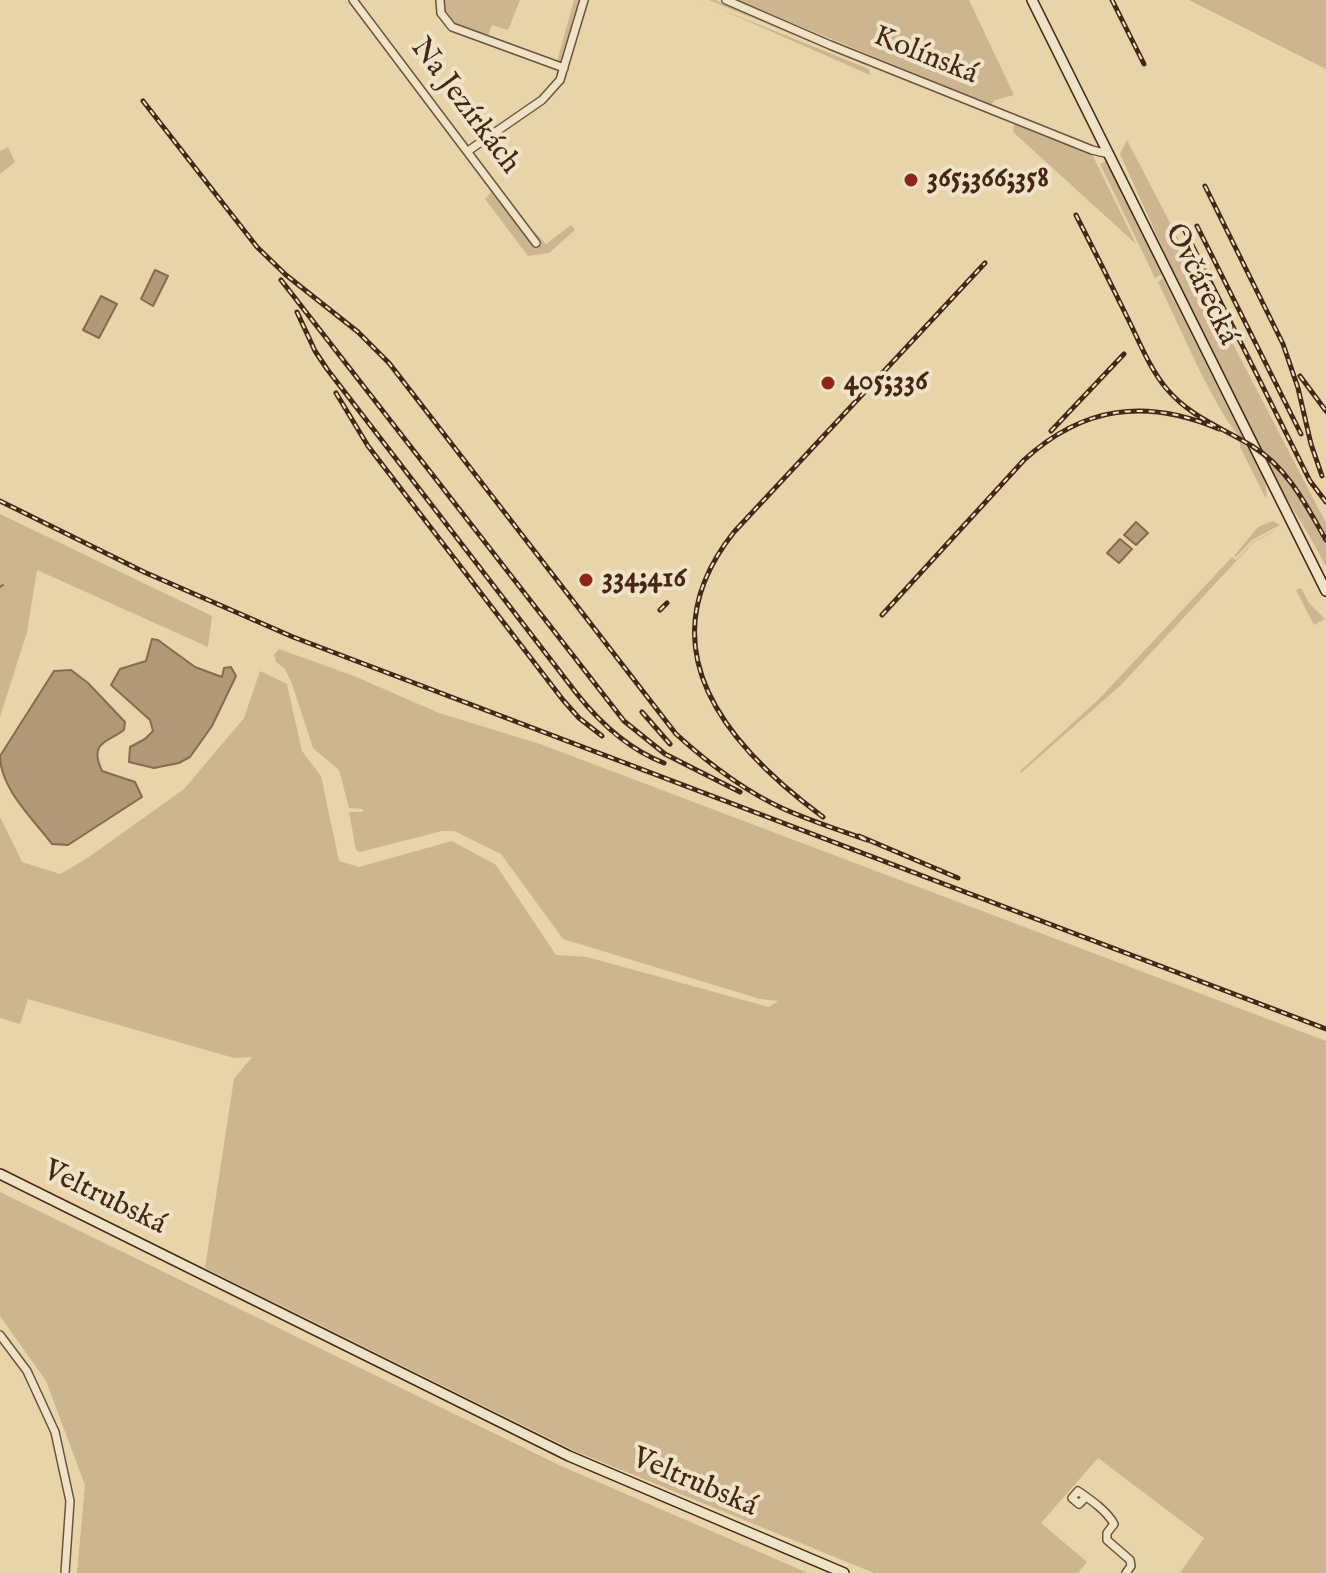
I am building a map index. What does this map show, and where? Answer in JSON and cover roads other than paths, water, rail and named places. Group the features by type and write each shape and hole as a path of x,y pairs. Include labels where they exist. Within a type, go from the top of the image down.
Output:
{"street":[{"name":"Na Jezírkách","path":"353,0 536,243"},
{"path":"440,0 441,13 452,27 564,68"},
{"path":"468,151 542,100 560,80 584,0"},
{"name":"Kolínská","path":"726,0 830,45 1092,150 1109,154"},
{"name":"Ovčárecká","path":"1032,0 1326,591"},
{"name":"Veltrubská","path":"0,1174 526,1434 634,1485 844,1573"},
{"path":"0,1335 27,1371 55,1432 70,1501 65,1573"},
{"path":"1086,1497 1114,1522 1107,1533 1107,1540 1130,1560 1131,1566 1126,1573"}],"railway":[{"path":"1112,0 1144,64"},
{"path":"143,101 257,247 286,275 358,332 389,363 676,734 727,776 769,802 867,840"},
{"path":"1205,186 1283,344 1322,476"},
{"path":"1076,215 1161,381 1185,407 1252,446 1276,465 1295,488 1326,540"},
{"path":"1197,226 1301,434"},
{"path":"1185,231 1310,481 1326,502"},
{"path":"823,817 756,759 728,726 708,691 696,654 696,615 707,575 734,532 985,263"},
{"path":"281,280 624,721 665,754 740,792"},
{"path":"297,312 327,369 577,694 616,734 639,751 664,763"},
{"path":"1051,431 1124,354"},
{"path":"1300,376 1326,411"},
{"path":"336,393 368,446 563,700 602,736"},
{"path":"882,615 1024,460 1069,428 1092,418 1141,411 1166,413 1219,429"},
{"path":"0,501 144,572 293,637 1326,1029"},
{"path":"660,610 667,603"},
{"path":"642,712 670,744"},
{"path":"859,836 958,878"}],"place":[{"name":"365;366;358","path":"911,180"},
{"name":"405;336","path":"828,383"},
{"name":"334;416","path":"586,580"}]}
